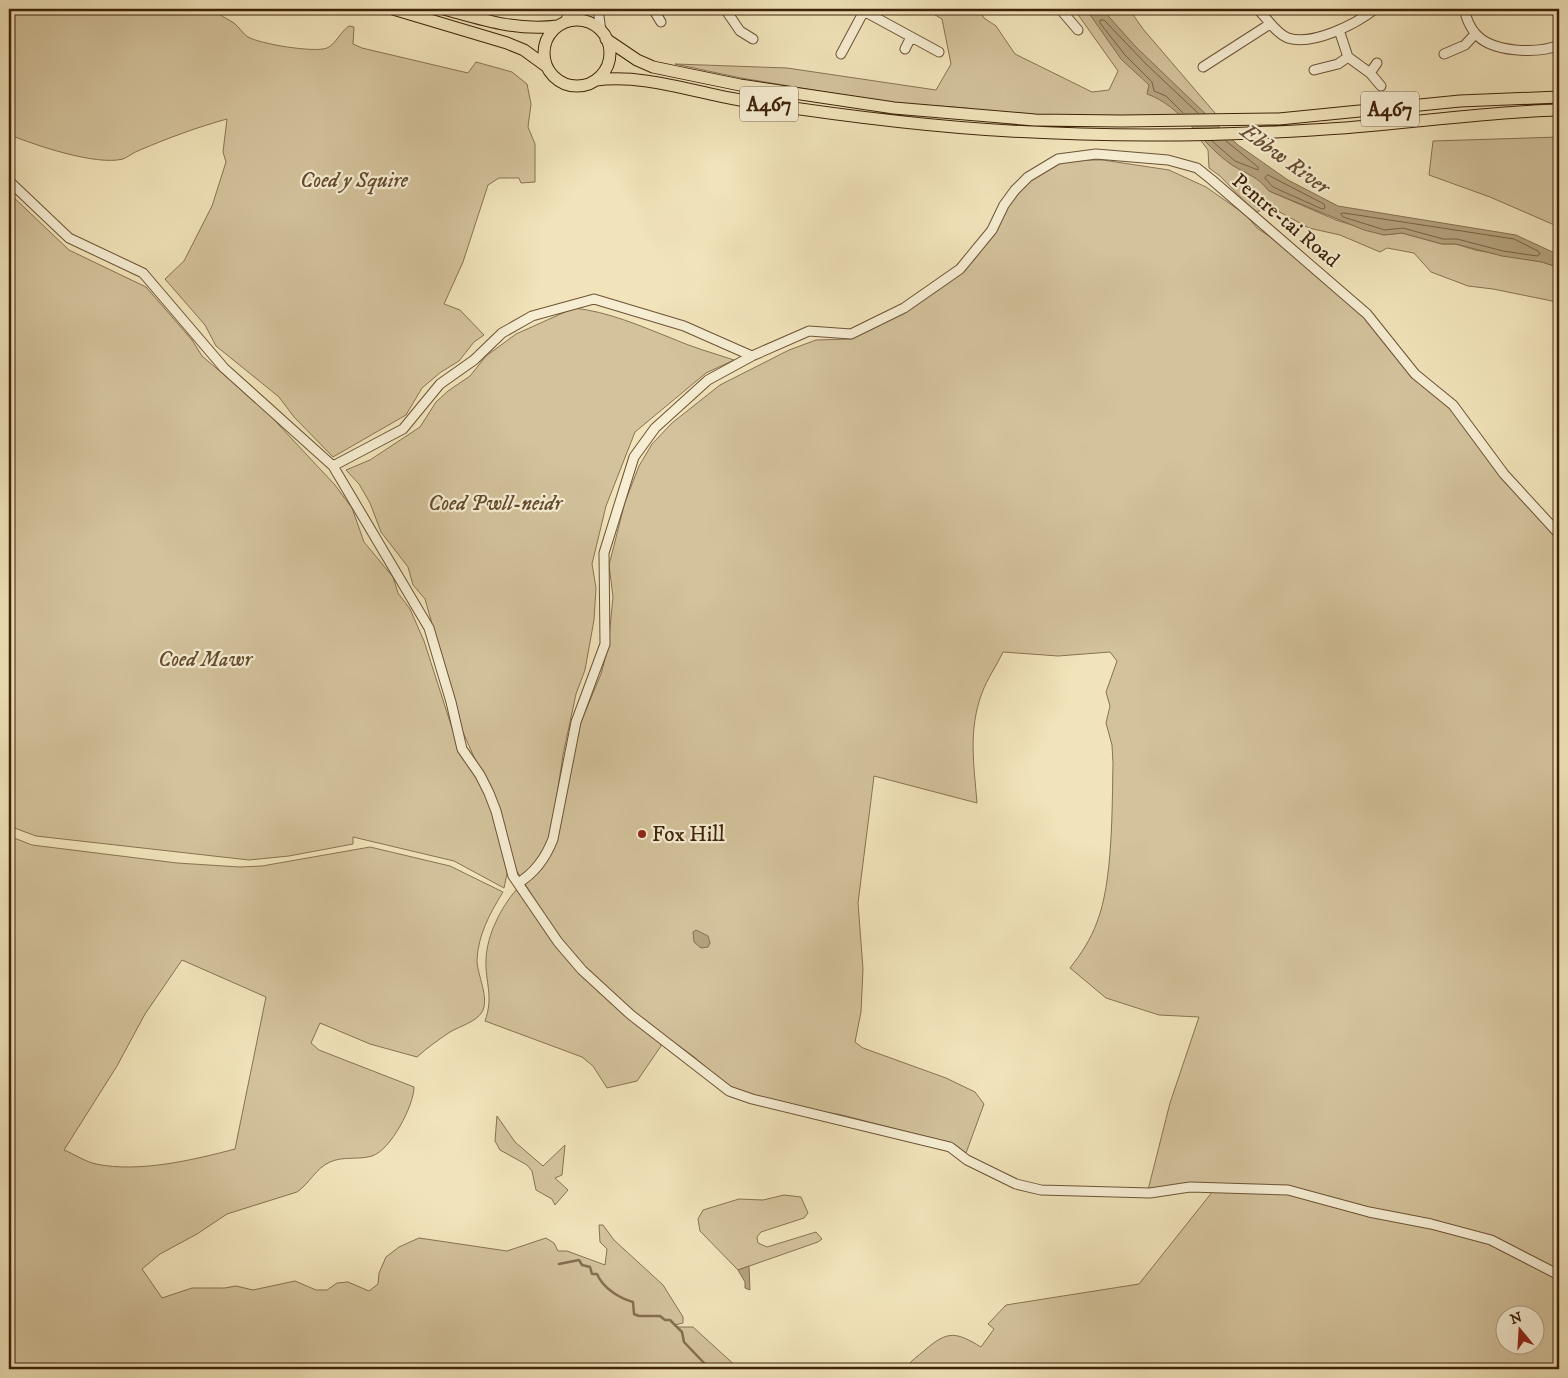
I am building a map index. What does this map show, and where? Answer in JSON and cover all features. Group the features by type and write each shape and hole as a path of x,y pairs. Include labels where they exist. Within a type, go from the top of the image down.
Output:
{"main road":[{"path":"393,9 508,43 524,50 546,66 559,81 568,85 578,87 596,80 603,73 609,58 604,35 583,21 536,29 510,27 444,9"},
{"path":"546,66 544,59 545,44 552,31 561,24"},
{"name":"A467","path":"604,35 637,60 653,67 740,86 945,114 1025,119 1221,120 1316,116 1460,101 1559,97"},
{"name":"A467","path":"596,80 618,77 638,78 754,102 944,126 1066,134 1169,135 1313,130 1445,116 1559,110"}],"street":[{"path":"561,24 572,9"},
{"path":"598,9 604,35"},
{"path":"653,9 661,22"},
{"path":"725,9 740,31 753,39"},
{"path":"1060,9 1078,30"},
{"path":"1257,9 1270,24 1288,38 1304,39 1339,30 1361,20 1375,9"},
{"path":"1464,9 1468,23 1475,34 1482,40 1498,46 1523,51 1559,45"},
{"path":"841,54 862,10 939,52"},
{"path":"1202,67 1270,24"},
{"path":"1339,30 1348,58 1370,73 1381,86"},
{"path":"1444,54 1465,45 1475,34"},
{"path":"904,49 911,38"},
{"path":"1314,70 1338,64 1348,58"},
{"path":"1370,73 1377,63"},
{"name":"Pentre-tai Road","path":"518,883 536,869 547,854 553,839 576,722 605,644 604,553 634,457 655,428 708,380 752,356 808,331 851,334 904,308 960,269 976,252 1015,190 1028,177 1058,159 1096,154 1168,160 1197,168 1227,192 1274,235 1310,262 1367,314 1415,374 1453,405 1504,474 1559,534"},
{"path":"9,181 69,238 143,273 224,368 333,466 429,628 452,702 462,749 480,775 489,793 496,811 513,876 558,942 582,970 631,1015 729,1090 752,1099 950,1147 974,1164 1024,1186 1041,1190 1121,1193 1150,1193 1190,1187 1288,1190 1369,1212 1431,1224 1491,1240 1559,1275"},
{"path":"333,466 403,429 440,384 474,360 502,332 532,316 594,299 684,326 752,356"}],"green space":[{"name":"Coed y Squire","path":"9,9 212,9 234,23 246,36 254,40 288,47 311,49 327,48 349,26 354,27 353,44 362,48 468,73 476,62 512,72 527,84 531,104 528,127 535,144 535,182 521,183 519,178 499,178 488,185 463,262 444,304 460,310 484,335 474,342 459,361 441,372 422,388 406,415 333,457 294,417 279,397 216,346 205,325 165,279 184,261 212,206 226,162 223,152 227,119 172,137 123,159 111,160 82,157 34,144 10,135"},
{"path":"925,9 978,9 984,18 996,26 1015,54 1092,92 1109,90 1118,71 1074,9 1129,9 1143,29 1221,120 1035,120 966,108 895,103 741,78 675,64 787,68 936,90 951,64 942,19"},
{"path":"1192,129 1232,165 1259,178 1269,191 1336,220 1384,235 1402,233 1442,244 1456,244 1475,250 1542,262 1554,266 1559,273 1559,306 1552,301 1468,286 1431,272 1414,253 1387,248 1380,252 1340,235 1309,228 1265,204 1263,210 1255,212 1220,176 1209,168 1208,150"},
{"path":"1559,137 1559,227 1490,197 1429,175 1433,141"},
{"path":"1103,160 1169,170 1206,187 1246,215 1257,228 1287,248 1329,283 1379,332 1414,379 1451,406 1495,469 1559,540 1559,1272 1461,1228 1425,1218 1399,1216 1293,1188 1148,1190 1170,1103 1199,1017 1159,1015 1106,998 1070,968 1085,946 1097,922 1109,866 1113,763 1112,745 1106,723 1110,706 1106,692 1117,661 1110,652 1058,656 1003,652 984,688 975,720 973,748 977,803 874,776 858,903 863,969 861,1012 855,1042 863,1048 946,1078 975,1092 984,1104 966,1153 954,1144 842,1115 790,1106 730,1088 693,1056 636,1015 583,968 563,944 525,884 549,856 578,729 601,674 608,648 613,597 609,565 625,502 639,466 652,444 672,423 720,385 789,350 816,340 850,339 912,307 974,260 994,234 1004,212 1014,198 1032,179 1061,162"},
{"name":"Coed Mawr","path":"9,193 69,250 146,287 192,340 202,356 264,409 335,485 352,508 364,542 393,577 398,593 410,609 424,641 461,756 476,774 493,811 508,869 504,888 454,861 353,837 353,844 289,856 249,860 36,836 9,826"},
{"name":"Coed Pwll-neidr","path":"574,308 623,320 734,360 706,373 635,432 606,506 592,564 596,588 594,620 585,670 576,694 563,755 551,834 546,850 522,879 516,870 491,787 474,757 462,730 425,599 413,585 408,567 381,532 370,503 359,484 346,470 370,460 420,427 436,402 470,376 486,356 516,334"},
{"path":"9,836 32,845 177,863 240,867 262,866 370,847 450,866 503,892 489,916 482,933 478,951 477,960 484,993 484,1006 482,1012 468,1024 450,1032 417,1057 370,1044 320,1023 311,1043 319,1050 414,1087 406,1115 387,1145 372,1156 340,1159 330,1162 321,1168 297,1192 227,1214 197,1234 160,1254 142,1269 162,1298 192,1288 236,1286 253,1290 295,1281 316,1290 327,1290 337,1283 348,1282 369,1291 378,1284 379,1273 386,1257 399,1247 419,1238 507,1251 546,1238 554,1243 558,1251 567,1251 605,1265 607,1249 600,1242 599,1225 603,1225 614,1240 663,1285 683,1317 683,1323 675,1325 678,1327 693,1327 739,1369 9,1369","holes":["182,960 266,997 235,1149 184,1161 130,1167 88,1162 64,1150 117,1066 145,1014"]},
{"path":"517,889 545,930 660,1042 661,1046 637,1081 607,1088 593,1066 582,1057 485,1021 489,1004 486,959 489,940 500,913"},
{"path":"497,1116 515,1142 543,1166 565,1145 562,1175 555,1178 568,1190 555,1205 552,1199 536,1190 532,1171 527,1165 500,1150 495,1141"},
{"path":"1213,1191 1284,1192 1484,1240 1559,1276 1559,1369 905,1369 933,1344 946,1336 952,1335 965,1338 981,1347 994,1329 988,1324 1006,1305 1139,1284"},
{"path":"784,1195 801,1197 808,1213 804,1218 761,1232 757,1237 758,1243 767,1247 816,1232 822,1239 738,1270 700,1231 698,1219 703,1210 739,1199 763,1200"}],"water":[{"path":"1086,9 1102,9 1135,46 1238,145 1288,180 1338,206 1516,235 1559,255 1559,273 1554,266 1542,262 1502,256 1456,244 1442,244 1402,233 1384,235 1364,230 1269,191 1256,179 1221,157 1171,107 1147,94 1149,85 1121,59"},
{"path":"696,930 708,936 710,943 708,947 701,948 694,942 693,932"},
{"path":"749,1266 750,1290 745,1288 745,1282 738,1270"}],"waterway":[{"path":"559,1264 579,1260 582,1265 590,1267 592,1274 597,1274 603,1284 612,1292 633,1302 634,1314 639,1316 660,1316 665,1320 670,1320 682,1332 684,1342 704,1363 716,1369"},
{"path":"721,1369 730,1369"}],"place":[{"name":"Fox Hill","path":"642,834"}],"water label":[{"name":"Ebbw River","path":"1286,158"}]}
